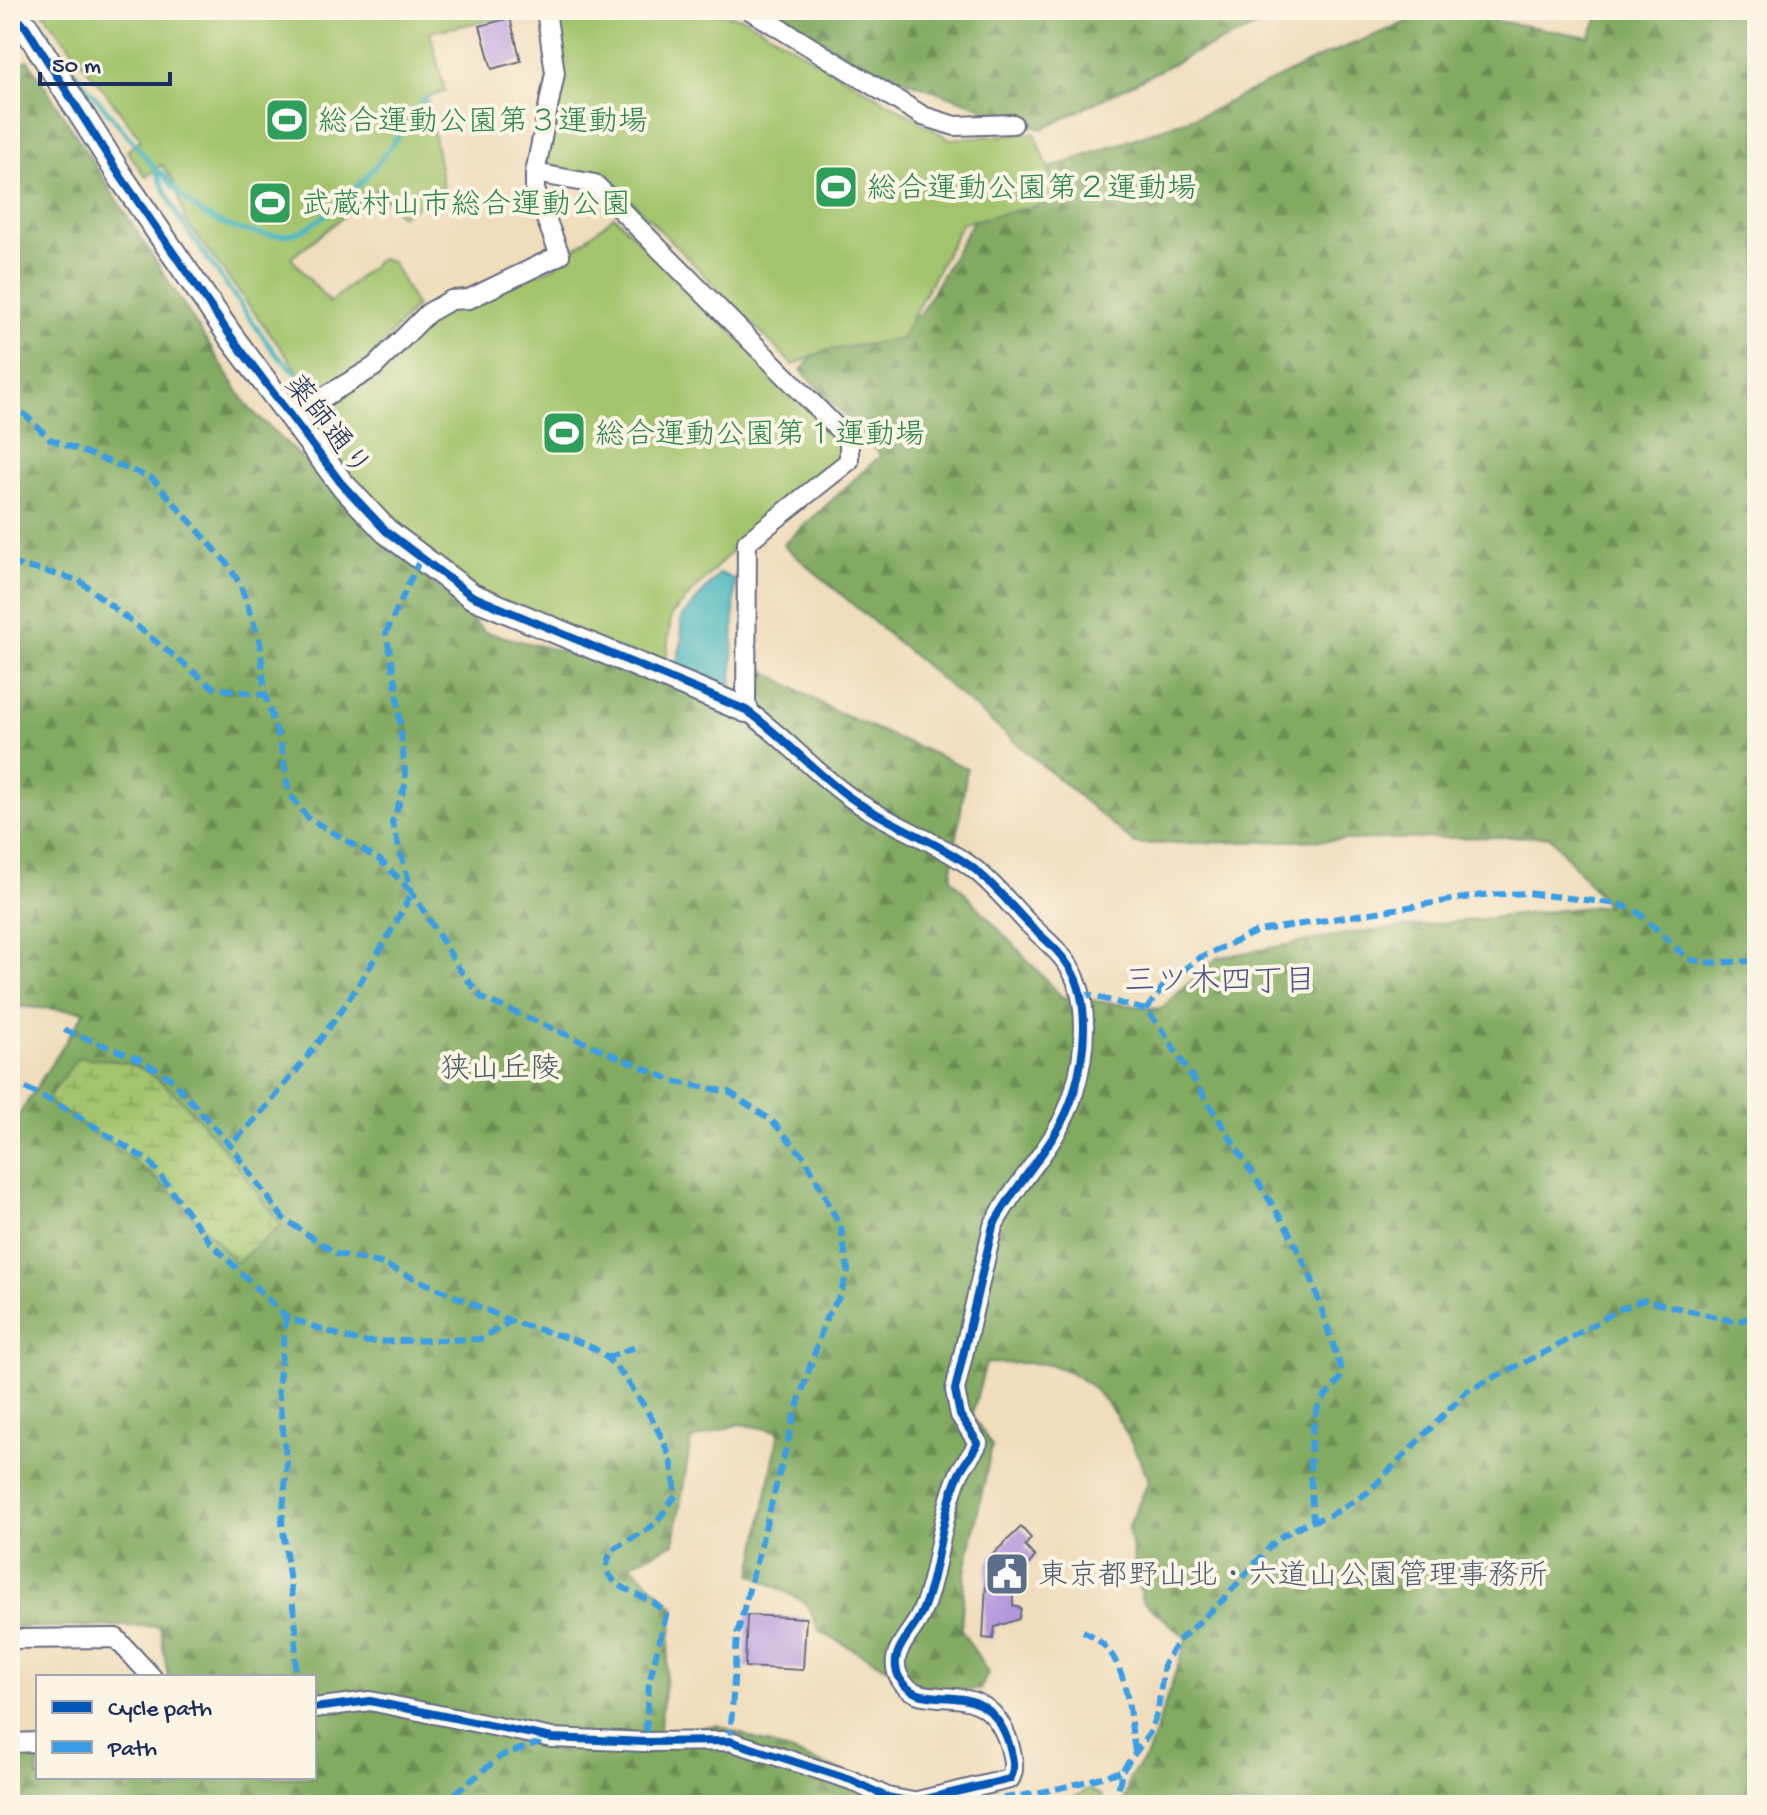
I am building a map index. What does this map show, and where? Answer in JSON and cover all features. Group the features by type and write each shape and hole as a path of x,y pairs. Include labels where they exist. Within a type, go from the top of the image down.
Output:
{"street":[{"path":"291,417 374,367 428,313 451,300 469,299 560,255 535,190 535,173 555,73 546,10"},
{"path":"750,10 923,116 955,126 1013,124"},
{"name":"薬師通り","path":"10,12 26,27 121,177 291,417 341,483 386,531 472,596 746,710"},
{"path":"316,1708 370,1701 552,1738 645,1742 730,1741 851,1780 887,1797 913,1802 1010,1779 1014,1772 1007,1739 994,1712 985,1704 916,1693 899,1677 897,1657 899,1648 920,1616 959,1473 978,1443 960,1415 955,1390 993,1226 1004,1204 1062,1126 1075,1091 1080,1056 1084,1022 1081,993 1070,968 1051,944 987,879 967,863 847,796 781,735 746,710 747,542 849,461 849,440 595,184 535,173"},
{"path":"10,1639 116,1638 150,1675"},
{"path":"10,1743 36,1742"}],"green space":[{"name":"武蔵村山市総合運動公園","path":"42,10 525,10 525,13 430,32 445,92 427,97 444,191 400,216 378,189 291,258 330,303 381,258 392,262 416,306 368,360 315,394 186,221 174,182 162,165 146,177 127,151 141,139"},
{"name":"総合運動公園第２運動場","path":"551,10 696,10 744,18 950,139 1035,133 1060,200 962,223 901,339 824,351 793,365 605,174 544,173"},
{"path":"779,10 1297,10 1192,54 1043,129 853,62"},
{"name":"狭山丘陵","path":"1437,10 1589,37 1602,10 1757,10 1757,1805 1123,1805 1130,1777 1148,1754 1187,1638 1142,1601 1128,1528 1149,1480 1132,1443 1110,1407 1081,1379 1063,1369 1043,1364 986,1363 972,1415 992,1446 965,1571 961,1629 988,1673 980,1690 930,1690 820,1632 806,1603 752,1574 779,1431 739,1424 691,1440 674,1543 630,1564 674,1607 659,1734 717,1725 935,1805 10,1805 10,1751 36,1749 36,1779 316,1779 316,1675 168,1675 160,1626 10,1627 10,1129 85,1011 10,1006 10,68 28,60 249,408 485,632 735,695 760,668 834,711 967,768 951,878 1062,997 1161,1009 1217,958 1345,934 1607,905 1550,836 1135,844 783,545 881,455 801,370 860,306 919,316 991,189 1206,113 1323,56"},
{"name":"総合運動公園第１運動場","path":"614,216 844,442 843,459 745,537 671,615 666,661 574,638 480,591 394,537 287,424 430,317 552,268"},
{"path":"78,1057 133,1065 152,1075 214,1136 281,1226 236,1263 168,1188 110,1142 46,1101"},
{"path":"1089,1789 1102,1796 1102,1805 1070,1805 1069,1801"}],"water":[{"path":"720,573 735,580 732,686 674,674 682,641 681,618"}],"building":[{"path":"510,18 521,61 492,69 480,26"},
{"name":"東京都野山北・六道山公園管理事務所","path":"1021,1527 1031,1538 1025,1546 1035,1557 1024,1570 1028,1574 1020,1580 1019,1588 1013,1589 1013,1606 1021,1608 1019,1619 995,1627 993,1639 983,1638 987,1566 992,1555"},
{"path":"747,1615 806,1618 803,1670 745,1667"}],"waterway":[{"path":"29,10 72,69 153,166 178,217 274,352 296,373"},
{"path":"157,174 161,172 193,206 215,220 254,233 294,233 324,216 357,187 425,98"}],"marked path":[{"path":"10,400 50,439 152,478 227,563 240,584 260,642 265,695 281,746 289,793 308,818 380,860 412,892 375,959 330,1026 281,1089 230,1145"},
{"path":"420,559 386,633 396,683 406,783 392,823 412,892 460,970 482,998 676,1082 729,1092 772,1121 806,1159 841,1228 848,1270 840,1296 826,1318 796,1410 737,1635 730,1741"},
{"path":"10,563 79,580 214,688 265,695"},
{"path":"1146,1010 1165,984 1199,958 1258,931 1483,895 1527,893 1619,904 1639,913 1688,959 1706,963 1757,961"},
{"path":"1081,993 1146,1010 1161,1028 1287,1228 1311,1277 1342,1372 1318,1408 1314,1421 1310,1464 1313,1521"},
{"path":"64,1030 139,1059 170,1078 230,1145 283,1218 337,1254 380,1263 511,1321"},
{"path":"10,1080 70,1111 150,1162 210,1242 286,1317 359,1342 480,1339 511,1321 583,1344 604,1355 638,1397 665,1445 676,1495 652,1526 620,1544 607,1562 611,1578 617,1584 652,1602 666,1615 649,1683 645,1742"},
{"path":"1115,1805 1122,1771 1149,1734 1158,1710 1164,1664 1178,1641 1223,1600 1277,1539 1302,1525 1331,1515 1367,1493 1467,1391 1557,1346 1620,1309 1644,1300 1737,1322 1757,1316"},
{"path":"286,1317 278,1389 287,1463 282,1522 296,1629 295,1675"},
{"path":"606,1358 638,1346"},
{"path":"1083,1631 1098,1640 1118,1666 1124,1682 1135,1751"},
{"path":"441,1805 501,1756 548,1739"},
{"path":"949,1802 1037,1793 1122,1771"}],"cycle path":[{"path":"10,12 26,27 121,177 232,338 341,483 386,531 472,596 746,710 848,796 977,871 1060,955 1070,968 1081,997 1083,1045 1078,1077 1067,1111 1048,1145 993,1226 955,1390 960,1415 978,1443 952,1491 927,1599 896,1660 899,1677 909,1689 922,1695 969,1700 984,1707 998,1721 1012,1757 1010,1779 913,1802 887,1797 851,1780 730,1741 645,1742 552,1738 370,1701 316,1708"}],"place":[{"name":"総合運動公園第３運動場","path":"287,120"},
{"name":"総合運動公園第２運動場","path":"836,187"},
{"name":"武蔵村山市総合運動公園","path":"270,203"},
{"name":"総合運動公園第１運動場","path":"564,433"},
{"name":"東京都野山北・六道山公園管理事務所","path":"1007,1574"}],"district":[{"name":"三ツ木四丁目","path":"1220,979"}]}
